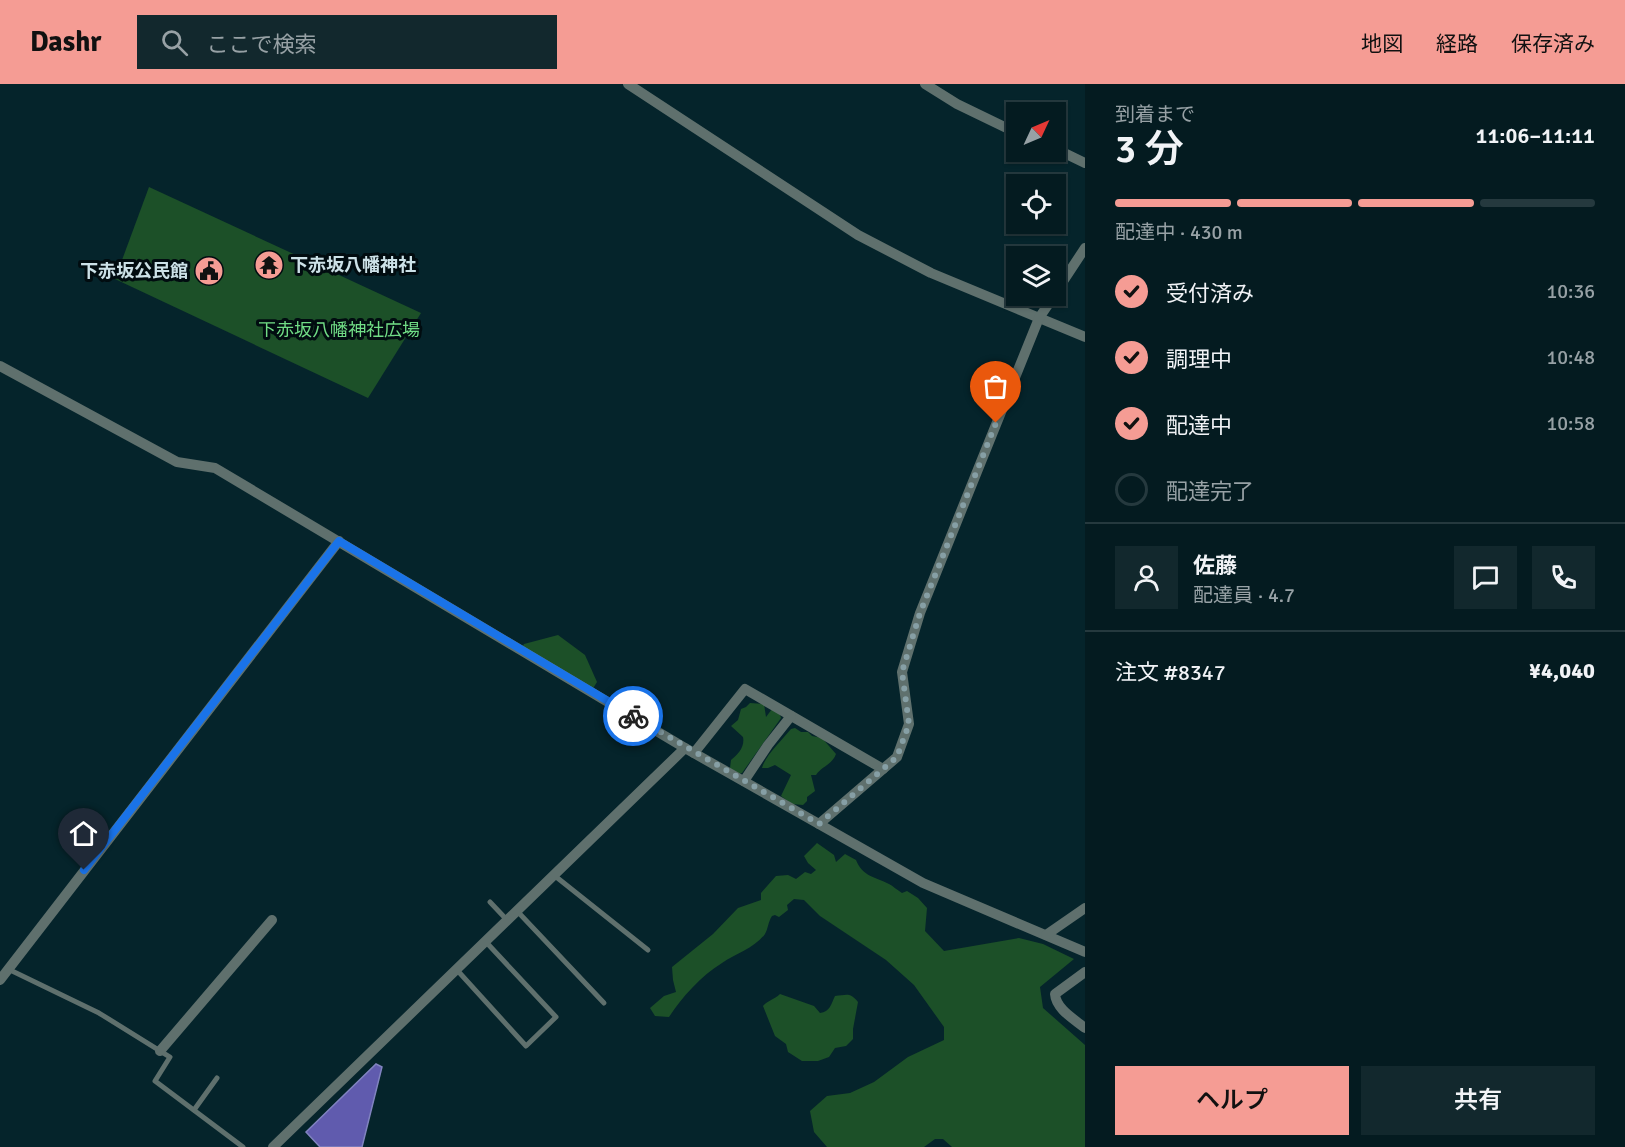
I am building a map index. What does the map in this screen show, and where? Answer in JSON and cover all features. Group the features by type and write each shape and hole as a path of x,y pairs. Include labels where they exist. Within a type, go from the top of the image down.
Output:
{"street":[{"path":"628,84 858,235 931,273 1085,337"},
{"path":"925,84 957,104 1006,128"},
{"path":"1066,154 1085,163"},
{"path":"1066,277 1085,248"},
{"path":"819,824 897,757 909,724 902,672 920,613 1039,318 1047,306"},
{"path":"0,366 177,462 215,468 690,750 923,883 1085,952"},
{"path":"3,973 339,541"},
{"path":"273,1147 555,876 690,750 745,690 883,769"},
{"path":"744,781 791,716"},
{"path":"1046,935 1085,908"},
{"path":"160,1051 272,920"},
{"path":"1085,972 1055,994 1056,1002 1085,1028"}],"lane":[{"path":"555,876 648,950"},
{"path":"490,902 508,921"},
{"path":"518,912 604,1003"},
{"path":"457,970 526,1046 556,1017 486,942"},
{"path":"3,973 99,1013 170,1058 155,1081 243,1147"},
{"path":"194,1110 218,1078"}],"green space":[{"name":"下赤坂八幡神社広場","path":"149,187 421,313 368,398 115,279"},
{"path":"558,635 585,655 597,682 592,690 522,647 524,644"},
{"path":"750,703 764,704 766,717 772,709 779,712 781,718 742,773 738,774 730,768 731,760 742,747 743,737 731,726 738,720 741,709"},
{"path":"795,728 822,738 836,754 832,761 816,775 811,775 815,791 807,797 803,805 792,804 781,796 791,775 775,765 762,768 774,748 791,729"},
{"path":"817,843 834,855 836,862 845,854 856,860 862,870 870,875 902,893 907,891 918,898 927,908 925,931 944,951 1019,938 1043,944 1074,959 1040,987 1043,1008 1085,1045 1085,1147 952,1147 943,1139 935,1139 924,1147 827,1147 814,1132 810,1111 827,1096 850,1093 874,1082 908,1057 944,1040 944,1027 914,985 886,960 820,916 804,900 794,899 787,905 788,910 779,917 772,916 761,939 714,968 686,995 669,1017 655,1016 650,1008 664,996 676,992 672,967 713,934 738,908 761,900 761,893 776,876 788,875 796,879 805,872 811,874 816,870 804,856"},
{"path":"780,994 814,1006 820,1013 828,1009 835,996 853,997 858,1002 853,1039 846,1046 835,1048 829,1057 818,1061 802,1061 788,1052 786,1044 775,1036 763,1006"}],"shaded area":[{"path":"376,1064 382,1067 362,1147 320,1147 306,1132"}],"way so far":[{"path":"633,716 819,824 897,757 909,724 902,672 920,613 996,423"}],"place":[{"name":"下赤坂八幡神社","path":"269,265"},
{"name":"下赤坂公民館","path":"209,271"}],"route":[{"path":"84,870 339,541 633,716"}]}
